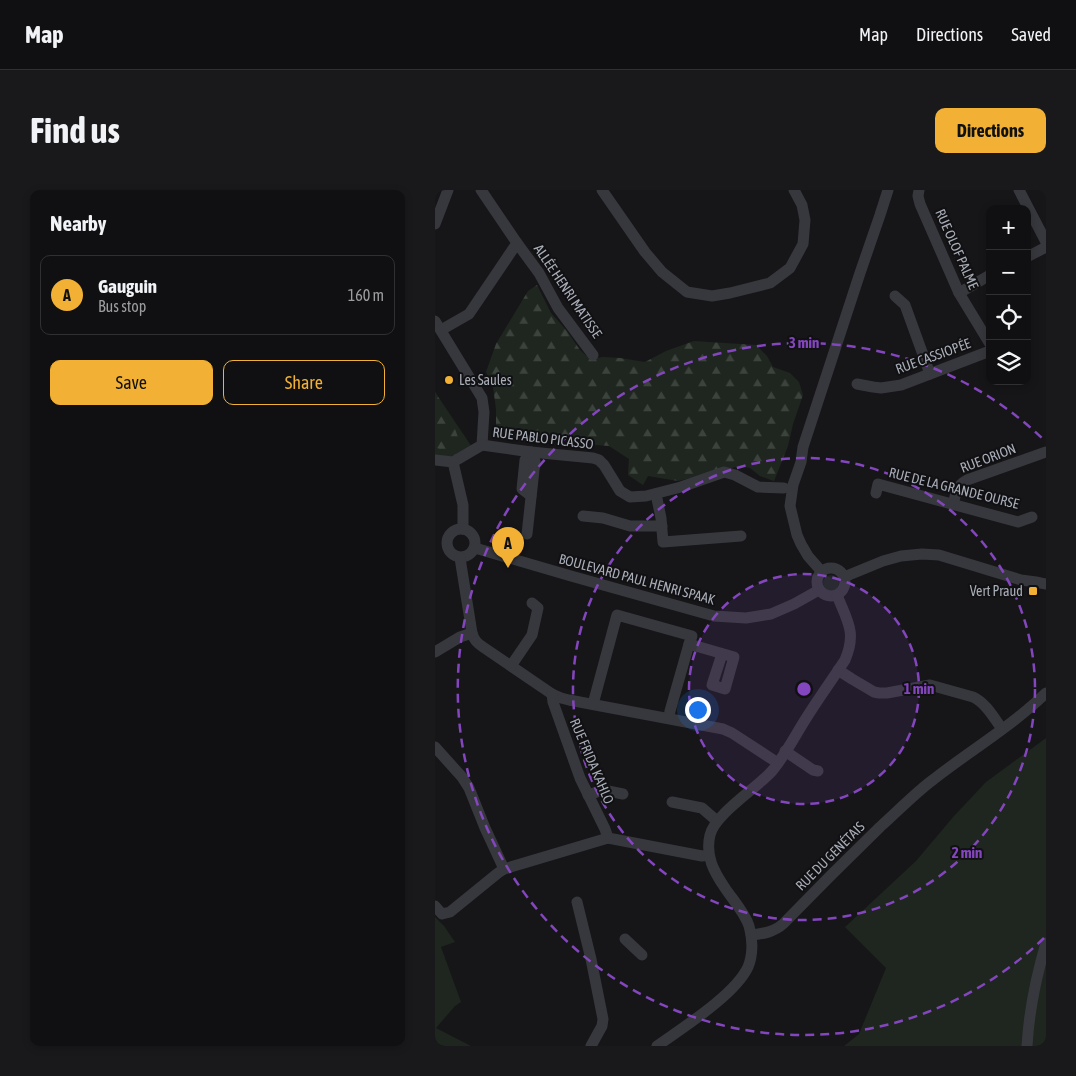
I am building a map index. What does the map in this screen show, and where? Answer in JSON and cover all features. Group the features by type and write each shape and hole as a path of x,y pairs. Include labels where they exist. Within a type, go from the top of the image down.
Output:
{"street":[{"path":"435,224 448,190"},
{"name":"ALLÉE HENRI MATISSE","path":"481,190 539,273 558,308 593,355"},
{"path":"602,190 645,252 662,272 687,292 712,296 770,283 789,268 803,244 804,236 805,220 802,205 794,190"},
{"path":"789,506 793,485 801,462 803,447 887,190"},
{"name":"RUE OLOF PALME","path":"919,190 918,196 921,204 959,293 988,340"},
{"path":"1019,190 1046,242"},
{"path":"435,460 453,462 482,445 485,412 482,398 438,326 469,314 517,244"},
{"path":"1031,255 1046,247"},
{"path":"959,293 986,278"},
{"path":"895,296 905,305 930,374"},
{"name":"RUE CASSIOPÉE","path":"857,384 873,388 901,385 986,353"},
{"name":"RUE PABLO PICASSO","path":"482,445 599,460 620,491 630,496 638,497 656,494 724,472 735,475 758,487 784,488"},
{"path":"803,447 794,459 785,482 785,500 789,506 801,544 808,556 822,572"},
{"path":"527,534 531,496 522,489 525,460 531,452"},
{"name":"RUE ORION","path":"953,505 956,491 967,480 1046,452"},
{"path":"453,462 463,505 463,529"},
{"name":"RUE DE LA GRANDE OURSE","path":"875,493 878,484 1018,522 1032,517"},
{"path":"656,494 663,542 741,536"},
{"path":"583,516 603,518 630,526 662,526"},
{"path":"463,529 473,535 475,548 470,555 461,558 450,552 447,547 447,540 452,532 463,529"},
{"path":"435,537 447,540"},
{"name":"BOULEVARD PAUL HENRI SPAAK","path":"475,548 713,616 746,618 771,614 819,590"},
{"path":"844,577 883,560 922,554 939,555 1021,580 1046,584"},
{"path":"461,558 472,633 476,642 552,694 561,698 723,729 778,763"},
{"path":"829,568 841,572 844,577 845,584 842,592 831,597 819,590 817,586 817,579 822,572 829,568"},
{"path":"1021,580 1034,588 1046,591"},
{"path":"657,1046 722,998 743,976 750,960 752,951 749,925 711,864 709,855 710,836 717,821 768,775 778,763 848,653 851,636 849,624 837,595"},
{"path":"511,666 532,635 538,608 532,603"},
{"path":"593,704 617,615 692,636 669,718"},
{"path":"435,652 460,636 472,633"},
{"path":"689,644 722,654"},
{"path":"838,670 874,692 879,693 930,685 973,696 984,704 1002,729"},
{"name":"RUE DU GENÉTAIS","path":"751,935 778,929 835,870 916,793 1002,729 1046,693"},
{"name":"RUE FRIDA KAHLO","path":"552,694 553,702 580,778 605,828 608,838"},
{"path":"435,746 469,788 504,869"},
{"path":"785,751 813,770 818,771"},
{"path":"588,795 603,790 623,794"},
{"path":"672,802 702,808 717,821"},
{"path":"435,906 442,914 445,914 504,869 608,838 702,856 709,855"},
{"path":"577,902 603,1019 602,1026 591,1046"},
{"path":"625,939 642,955"},
{"path":"1027,1046 1035,983 1046,943"}],"green space":[{"path":"537,285 551,313 580,350 590,359 603,357 645,362 666,351 694,341 756,345 767,356 773,367 790,373 799,382 803,395 788,446 774,481 760,476 750,468 740,466 678,481 648,476 643,485 628,475 629,459 609,446 583,444 564,435 541,442 511,441 496,434 496,409 493,387 486,372 496,344 528,291"},
{"path":"435,392 472,447 451,456 435,455"},
{"path":"435,392 451,417 462,449 459,454 454,455 437,448 439,428 435,423"},
{"path":"831,575 839,583 831,591 823,583"},
{"path":"1046,738 1046,1046 844,1046 859,1034 886,968 845,927 916,861 986,782"},
{"path":"435,917 455,942 441,947 461,1002 455,1006 436,1028 471,1046 435,1046"}],"place":[{"name":"Les Saules","path":"449,380"},
{"name":"Gauguin","path":"508,568"},
{"name":"Vert Praud","path":"1033,591"}]}
